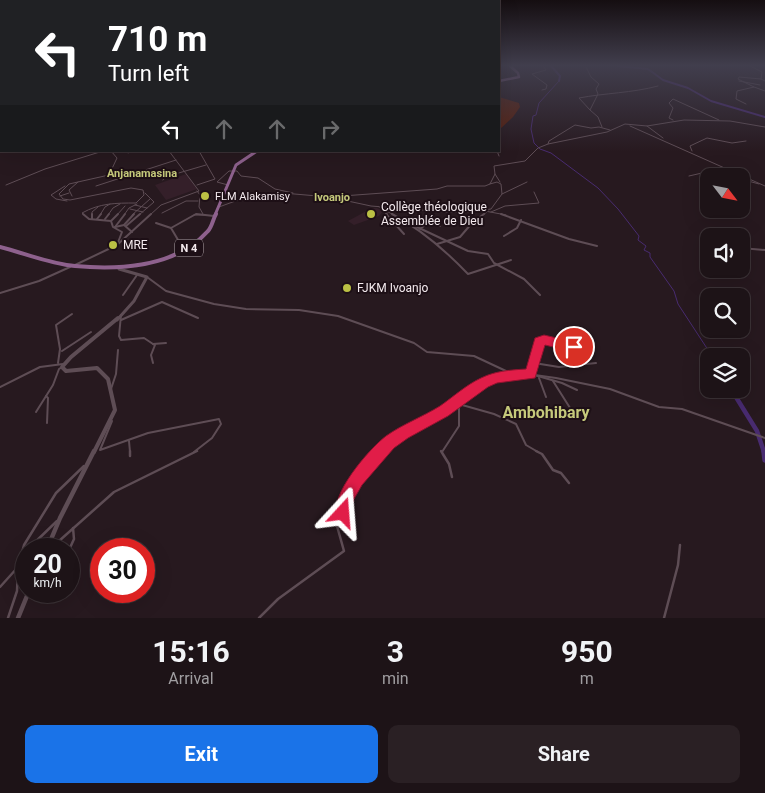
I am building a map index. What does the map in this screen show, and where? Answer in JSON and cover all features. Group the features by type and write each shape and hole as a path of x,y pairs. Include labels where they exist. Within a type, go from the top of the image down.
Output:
{"main road":[{"path":"233,170 242,160 255,152"},
{"name":"N 4","path":"0,247 73,266 119,268 154,263 184,250 203,237 212,226 233,170"}],"street":[{"path":"594,95 579,98 598,117 602,127"},
{"path":"590,110 598,95"},
{"path":"737,95 736,99 746,104"},
{"path":"673,120 669,118 673,108 669,103 672,99 722,121"},
{"path":"502,194 501,184 495,174 494,166 525,161 538,148 548,144 628,125 647,126 673,120 722,121 765,127"},
{"path":"628,125 664,139 759,184"},
{"path":"548,144 549,141 555,139 562,131 574,126 593,130 596,127 602,127 611,130"},
{"path":"647,126 664,139"},
{"path":"696,154 690,146 707,138 730,143 746,141"},
{"path":"6,185 45,169 100,152"},
{"path":"84,197 64,201 51,195 70,183 106,177 112,173 117,157 112,152"},
{"path":"170,152 197,185 199,189 197,192 200,195 198,201 199,209 203,214"},
{"path":"197,185 215,179 200,152"},
{"path":"497,152 499,156"},
{"path":"96,186 176,160"},
{"path":"163,180 164,177 206,164 208,166"},
{"path":"228,185 217,182 228,170 233,170 241,176 258,178 275,189 305,196"},
{"path":"689,176 700,173"},
{"path":"490,184 495,174"},
{"path":"60,196 69,193 74,184 84,180"},
{"path":"60,196 61,191 66,187 84,180"},
{"path":"220,207 249,196 283,193 329,197 437,189 448,186 497,182 501,184"},
{"path":"329,197 376,206 446,212 482,210 491,209 502,194 528,182"},
{"path":"750,182 765,186"},
{"path":"60,196 66,200 136,188 143,190 154,202 125,225 115,227"},
{"path":"0,293 39,281 116,245 161,205 197,192"},
{"path":"437,244 460,237 472,223 489,211 505,206 539,203 534,192"},
{"path":"69,193 72,196"},
{"path":"115,227 129,208 135,205 145,194"},
{"path":"125,225 130,217 151,198"},
{"path":"111,221 121,208 140,200"},
{"path":"162,213 186,201 198,201"},
{"path":"116,245 122,232 111,221 86,218 82,213 100,205 112,203 128,205"},
{"path":"98,219 105,207 112,203"},
{"path":"105,219 112,208 121,204"},
{"path":"93,219 91,217 92,212 100,205"},
{"path":"135,205 147,208"},
{"path":"376,206 468,251 488,254 494,263 524,279 540,294"},
{"path":"129,208 142,212"},
{"path":"482,210 522,220 568,239 597,246"},
{"path":"387,212 386,214 404,234"},
{"path":"171,228 191,216 203,214 216,216"},
{"path":"124,216 130,217"},
{"path":"504,236 517,228 522,220"},
{"path":"156,222 171,228 184,250"},
{"path":"420,229 428,222 440,226"},
{"path":"125,225 132,232"},
{"path":"415,226 468,274 511,260"},
{"path":"750,249 765,250"},
{"path":"119,268 147,277 166,291 214,304 246,309 299,310 338,316 414,343 427,352 474,356 506,371 610,389 625,396 660,407 682,409 765,438"},
{"path":"122,295 138,274"},
{"path":"0,387 40,367 61,365 121,317 134,302 147,277"},
{"path":"121,317 162,302 198,318"},
{"path":"36,412 53,385 61,365 62,351 56,335 56,325 72,314"},
{"path":"121,317 119,336 121,340 144,338 153,344 166,343"},
{"path":"62,351 91,332"},
{"path":"531,374 539,342 544,340 588,350"},
{"path":"153,344 155,345 151,355 153,363"},
{"path":"111,390 116,374 118,350"},
{"path":"534,363 559,366 596,363"},
{"path":"52,538 60,518 115,410 106,375 97,368 66,371 61,365"},
{"path":"259,618 278,599 344,551 336,526 346,504 347,497 373,460 389,443 455,404 477,387 496,378 531,374 539,378 568,385 577,390"},
{"path":"539,378 546,397"},
{"path":"553,381 577,418"},
{"path":"46,396 48,398 47,423"},
{"path":"452,477 449,464 441,451 460,423 457,413 459,408 455,404"},
{"path":"455,404 494,414 516,424 526,445 542,454 553,470 561,473 569,483"},
{"path":"61,538 114,492 198,450 209,442 219,430 221,424 219,420 201,422 148,433 100,450 112,416"},
{"path":"129,441 130,456"},
{"path":"28,538 56,493 90,461"},
{"path":"39,538 60,518"},
{"path":"73,528 75,538"},
{"path":"664,618 678,566 680,545"},
{"path":"0,586 15,570"},
{"path":"8,618 15,597"},
{"path":"18,618 24,603"}],"shaded area":[{"path":"500,97 519,103 520,107 513,117 500,129"},
{"path":"186,174 197,189 166,200 155,185"},
{"name":"Collège théologique Assemblée de Dieu","path":"372,208 383,211 379,216 354,225 348,221"}],"waterway":[{"path":"546,95 539,103 536,115 533,116 531,129 534,143 540,149 551,153 598,188 618,209 639,236 638,240 646,246 644,250 650,253 650,257 674,291 678,304 707,348"},
{"path":"700,95 711,101 765,117"},
{"path":"737,398 757,431 764,452"},
{"path":"764,451 765,460"}],"place":[{"name":"FLM Alakamisy","path":"205,196"},
{"name":"Collège théologique Assemblée de Dieu","path":"371,214"},
{"name":"MRE","path":"113,245"},
{"name":"FJKM Ivoanjo","path":"347,288"}],"district":[{"name":"Anjanamasina","path":"142,173"},
{"name":"Ivoanjo","path":"332,197"},
{"name":"Ambohibary","path":"546,412"}],"route":[{"path":"343,513 347,497 357,480 389,443 403,433 443,412 483,383 506,376 531,374 539,342 544,340 574,347"}]}
